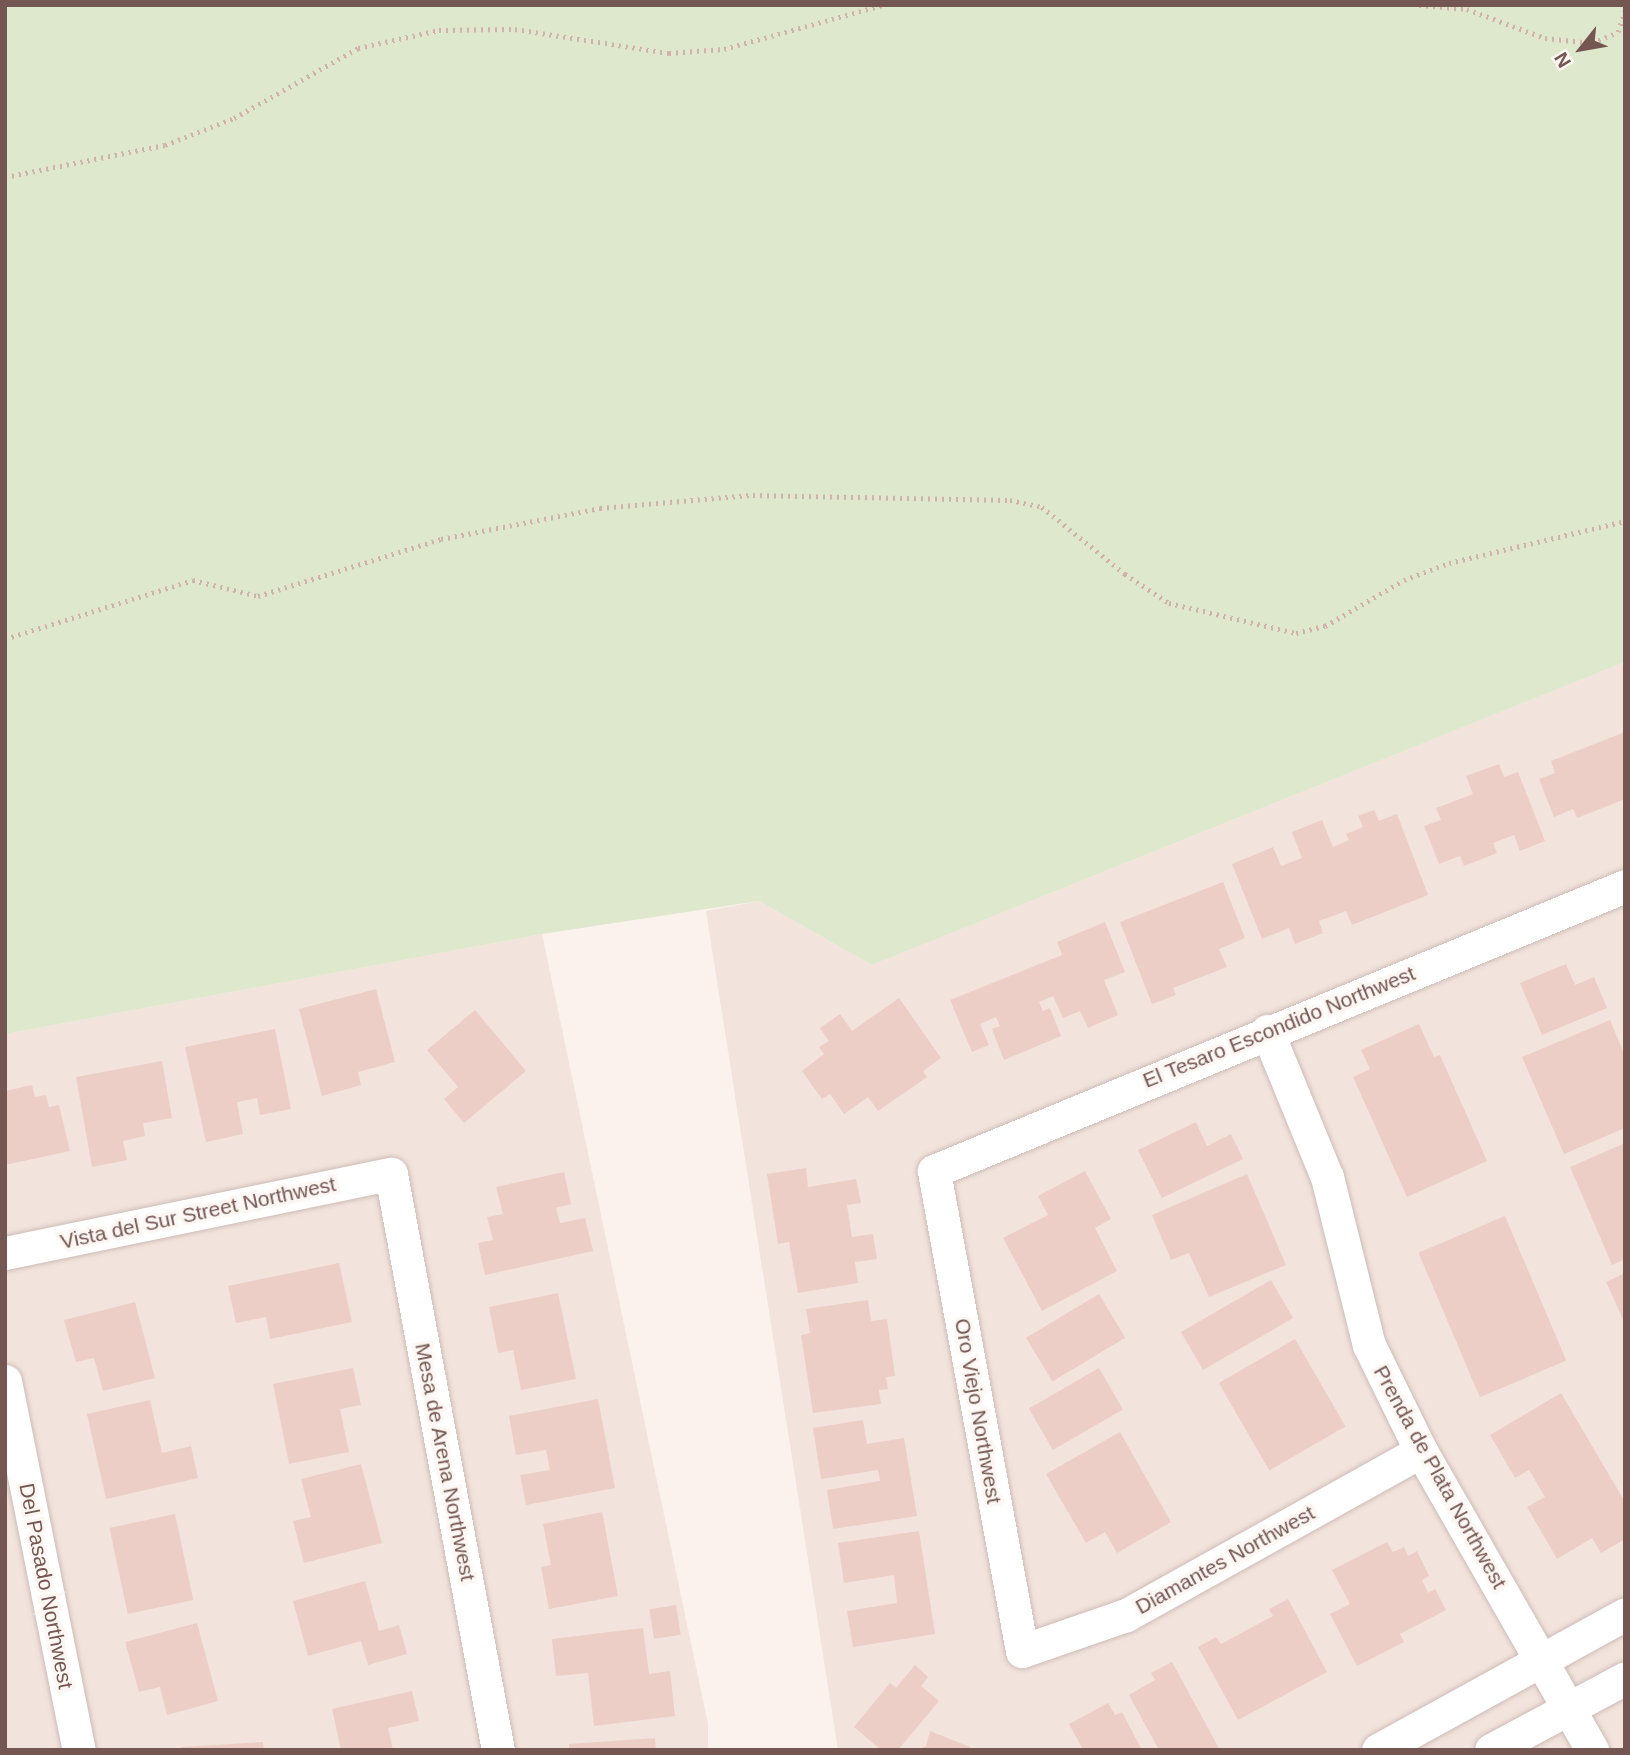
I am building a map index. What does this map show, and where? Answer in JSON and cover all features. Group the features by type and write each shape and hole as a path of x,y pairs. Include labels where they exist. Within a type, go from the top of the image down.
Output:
{"street":[{"name":"El Tesaro Escondido Northwest","path":"934,1171 1267,1031 1625,886"},
{"name":"Prenda de Plata Northwest","path":"1267,1031 1327,1177 1369,1346 1421,1451 1591,1750"},
{"name":"Oro Viejo Northwest","path":"934,1171 1022,1651"},
{"name":"Vista del Sur Street Northwest","path":"5,1253 391,1174"},
{"name":"Mesa de Arena Northwest","path":"391,1174 498,1750"},
{"name":"Del Pasado Northwest","path":"5,1381 79,1750"},
{"name":"Diamantes Northwest","path":"1022,1651 1126,1615 1421,1451"},
{"path":"1378,1750 1625,1614"},
{"path":"1491,1750 1625,1678"}],"path":[{"path":"5,177 165,145 233,118 358,48 439,30 515,29 669,53 724,49 883,5"},
{"path":"1288,5 1331,5"},
{"path":"1419,5 1467,9 1545,38 1592,43 1618,32 1625,11"},
{"path":"5,639 193,580 258,596 441,539 600,508 753,495 1010,500 1042,507 1075,529 1125,574 1169,603 1296,634 1325,626 1404,580 1449,563 1625,521"}],"shaded area":[{"path":"1625,662 1625,1750 838,1750 706,911 759,901 872,965"},
{"path":"542,934 708,1724 708,1750 5,1750 5,1034"}],"green space":[{"path":"5,5 1625,5 1625,662 872,965 759,901 542,934 5,1034"}],"building":[{"path":"1625,732 1625,799 1577,818 1573,809 1554,817 1539,779 1555,773 1551,761"},
{"path":"1499,764 1504,777 1518,772 1545,841 1520,851 1514,835 1493,843 1497,853 1464,866 1460,856 1439,864 1424,826 1441,820 1436,808 1473,794 1466,776"},
{"path":"1374,810 1379,821 1397,814 1428,895 1352,925 1346,911 1319,921 1323,933 1295,944 1289,928 1262,939 1232,864 1273,847 1281,866 1302,858 1292,832 1322,820 1333,847 1349,840 1346,834 1363,827 1358,816"},
{"path":"1223,882 1245,938 1219,949 1227,967 1173,988 1176,995 1152,1004 1120,922"},
{"path":"1105,922 1125,972 1104,980 1118,1015 1088,1028 1080,1011 1063,1018 1053,996 1039,1002 1043,1011 1050,1008 1061,1036 1004,1060 992,1029 1000,1026 996,1017 980,1024 989,1045 972,1052 950,1000 1062,955 1057,942"},
{"path":"1566,964 1575,985 1594,977 1607,1008 1542,1035 1520,983"},
{"path":"376,989 395,1062 358,1072 361,1085 322,1096 299,1009"},
{"path":"899,998 941,1058 923,1071 927,1077 878,1111 868,1097 844,1114 830,1094 822,1099 802,1071 824,1054 819,1047 829,1041 820,1028 840,1014 852,1031"},
{"path":"475,1010 526,1071 464,1123 444,1099 458,1087 427,1050"},
{"path":"1610,1020 1625,1056 1625,1128 1564,1154 1522,1057"},
{"path":"1419,1024 1434,1057 1440,1055 1487,1161 1407,1197 1353,1077 1370,1069 1361,1050"},
{"path":"275,1029 291,1109 260,1115 257,1098 237,1102 243,1134 206,1142 185,1047"},
{"path":"162,1061 172,1118 143,1123 145,1136 123,1141 127,1160 92,1167 76,1077"},
{"path":"32,1085 35,1097 46,1095 49,1107 59,1105 70,1151 5,1165 5,1091"},
{"path":"1196,1122 1207,1146 1231,1134 1243,1159 1162,1198 1138,1150"},
{"path":"1625,1143 1625,1259 1612,1265 1570,1167"},
{"path":"806,1168 808,1187 856,1179 861,1203 847,1205 852,1237 873,1234 877,1259 855,1262 858,1283 798,1293 789,1242 778,1244 767,1174"},
{"path":"1085,1171 1111,1219 1095,1228 1117,1271 1042,1311 1003,1238 1048,1215 1038,1196"},
{"path":"564,1172 571,1204 556,1208 560,1223 585,1218 593,1251 485,1275 478,1243 493,1240 487,1217 503,1214 496,1187"},
{"path":"1247,1174 1286,1265 1209,1297 1189,1253 1171,1260 1152,1215"},
{"path":"1505,1216 1566,1361 1480,1397 1418,1253"},
{"path":"339,1263 352,1322 270,1339 266,1317 236,1323 228,1286"},
{"path":"1625,1273 1625,1324 1606,1282"},
{"path":"1271,1280 1293,1318 1203,1370 1181,1332"},
{"path":"558,1293 576,1379 521,1390 513,1350 498,1353 489,1307"},
{"path":"1099,1294 1125,1338 1052,1381 1026,1338"},
{"path":"868,1300 871,1321 887,1319 895,1376 886,1377 888,1389 879,1390 881,1404 813,1413 801,1335 810,1333 806,1309"},
{"path":"135,1302 155,1378 103,1391 94,1358 76,1362 64,1320"},
{"path":"1295,1339 1346,1426 1269,1470 1219,1383"},
{"path":"353,1368 361,1405 340,1409 349,1452 289,1464 273,1384"},
{"path":"1099,1368 1123,1410 1053,1450 1029,1408"},
{"path":"1561,1393 1625,1502 1625,1539 1601,1553 1592,1538 1557,1559 1527,1507 1545,1497 1529,1470 1515,1478 1490,1435"},
{"path":"598,1399 615,1488 526,1505 520,1475 550,1470 546,1450 516,1455 509,1416"},
{"path":"150,1400 162,1453 191,1446 198,1478 106,1499 87,1414"},
{"path":"863,1420 867,1444 904,1438 917,1516 833,1529 827,1490 880,1481 878,1470 821,1479 813,1428"},
{"path":"1120,1432 1171,1522 1117,1553 1105,1532 1086,1543 1046,1474"},
{"path":"361,1464 382,1543 304,1563 293,1521 311,1517 301,1479"},
{"path":"602,1512 618,1596 549,1609 541,1567 551,1565 543,1524"},
{"path":"175,1514 193,1600 128,1614 109,1528"},
{"path":"919,1531 935,1634 853,1647 847,1611 897,1603 894,1575 844,1583 838,1543"},
{"path":"1387,1542 1393,1552 1404,1547 1408,1556 1417,1551 1429,1576 1422,1580 1428,1593 1435,1589 1446,1610 1400,1634 1404,1642 1357,1666 1330,1614 1350,1604 1332,1570"},
{"path":"365,1581 379,1631 399,1625 407,1654 368,1665 361,1641 308,1656 293,1601"},
{"path":"1288,1599 1327,1672 1238,1720 1198,1647 1216,1637 1221,1644 1273,1616 1269,1609"},
{"path":"676,1605 681,1635 654,1639 649,1609"},
{"path":"197,1623 218,1701 167,1715 160,1687 139,1692 125,1642"},
{"path":"643,1628 649,1674 670,1671 675,1716 594,1726 588,1673 556,1676 552,1639"},
{"path":"1172,1662 1220,1750 1159,1750 1129,1695 1155,1680 1151,1673"},
{"path":"915,1665 928,1677 921,1686 939,1701 898,1750 881,1750 854,1727 890,1683 896,1688"},
{"path":"412,1691 419,1721 388,1728 393,1750 341,1750 332,1709"},
{"path":"1108,1703 1115,1715 1122,1712 1142,1750 1083,1750 1069,1724"},
{"path":"930,1731 970,1747 969,1750 918,1750 926,1746"},
{"path":"655,1738 656,1750 569,1750 569,1744"},
{"path":"263,1742 264,1750 181,1750 181,1747"}]}
